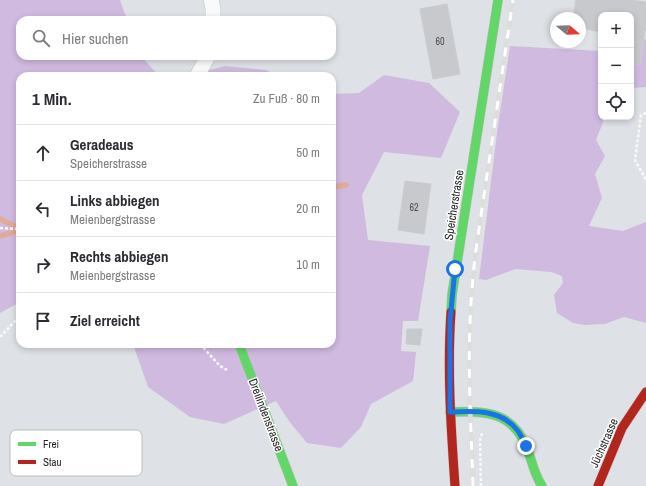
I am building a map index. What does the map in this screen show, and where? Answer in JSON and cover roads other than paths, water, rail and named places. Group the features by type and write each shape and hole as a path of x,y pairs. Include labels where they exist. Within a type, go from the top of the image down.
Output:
{"main road":[{"name":"Speicherstrasse","path":"455,486 450,412 450,321 452,295 498,0"},
{"name":"Dreilindenstrasse","path":"241,348 293,486"},
{"name":"Jüchstrasse","path":"598,486 622,428 646,392"},
{"path":"450,412 484,412 505,418 517,430 526,446 537,479 542,486"}],"street":[{"path":"211,0 213,16"},
{"path":"199,72 206,60"}],"waterway":[{"path":"336,186 346,185"},
{"path":"0,219 16,227"},
{"path":"0,236 16,231"}],"railway":[{"path":"473,486 469,372 472,290 476,249 513,0"}]}
